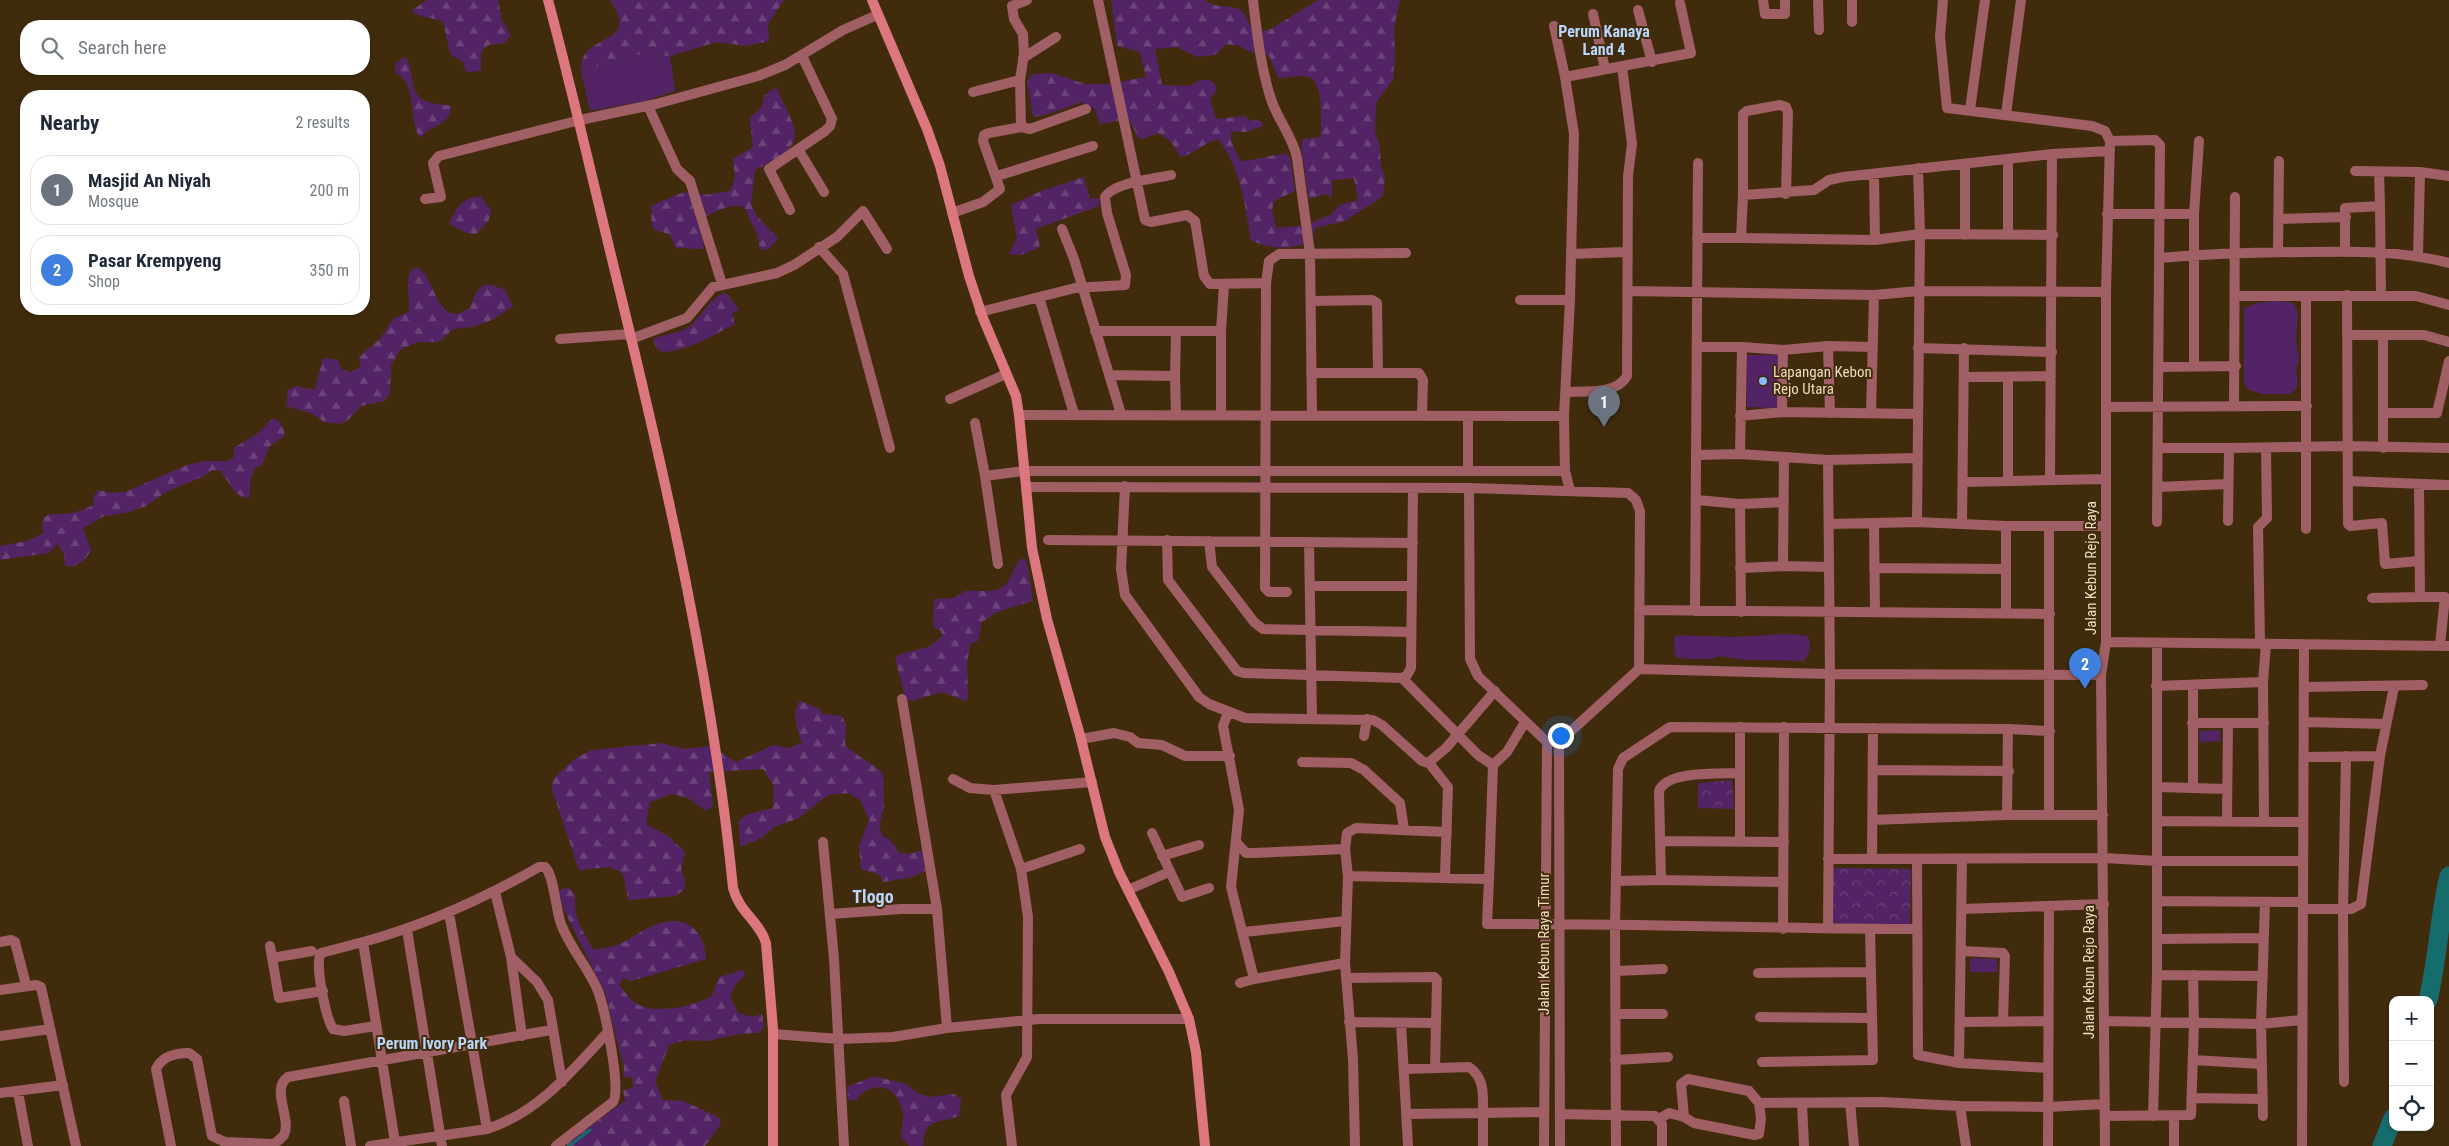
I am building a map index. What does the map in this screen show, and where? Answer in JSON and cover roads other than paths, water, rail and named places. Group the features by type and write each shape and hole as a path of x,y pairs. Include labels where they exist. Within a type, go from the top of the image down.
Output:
{"street":[{"path":"548,0 580,120 670,500 704,672 733,888 740,907 762,934 766,943 773,1034 772,1146"},
{"path":"872,0 927,129 940,166 980,312 1016,396 1032,548 1047,619 1081,739 1105,837 1128,890 1169,972 1189,1019 1196,1052 1205,1146"},
{"path":"1021,128 1020,80 1023,58 1023,34 1014,19 1012,6 1027,0"},
{"path":"1098,0 1119,109 1146,222 1187,215 1193,219 1204,276 1212,285 1266,283"},
{"path":"1762,0 1765,14 1785,14 1785,0"},
{"path":"1818,0 1819,30"},
{"path":"1852,0 1852,22"},
{"path":"1943,0 1940,37 1946,106 1948,108 2092,126 2106,131 2110,146"},
{"path":"1970,110 1985,0"},
{"path":"2006,114 2021,0"},
{"path":"1256,2 1267,84 1273,103 1295,148 1310,253 1312,416"},
{"path":"1565,77 1652,62 1691,53 1680,3"},
{"path":"1638,10 1652,62"},
{"path":"1593,14 1605,69"},
{"path":"425,198 441,197 433,163 438,156 580,120 648,106 758,76 802,56 843,30 877,15"},
{"path":"1554,26 1565,77 1575,141 1572,254 1564,416 1564,470 1570,491"},
{"path":"1023,58 1056,37"},
{"path":"790,210 769,169 825,131 831,124 832,119 802,56"},
{"path":"1566,392 1608,389 1617,386 1624,380 1627,370 1628,176 1632,144 1622,67"},
{"path":"973,92 1020,80"},
{"path":"1742,238 1742,116 1747,111 1780,105 1786,107 1788,112 1786,194"},
{"path":"648,106 677,169 690,181 722,284"},
{"path":"952,213 994,196 1000,190 983,141 984,135 1021,128 1030,129 1086,109"},
{"path":"1743,195 1786,194 1814,190 1829,180 1843,177 2008,160 2155,140 2160,142 2158,522"},
{"path":"2194,367 2194,214 2198,141"},
{"path":"996,176 1093,146"},
{"name":"Jalan Kebun Rejo Raya","path":"2105,1146 2101,675 2106,642 2106,292 2110,146"},
{"path":"798,149 824,192"},
{"path":"2050,479 2053,291 2052,154"},
{"path":"2008,160 2008,235"},
{"path":"2278,251 2279,161"},
{"path":"1695,611 1698,163"},
{"path":"1965,164 1965,235"},
{"path":"1917,522 1920,234 1918,168"},
{"path":"2355,171 2420,172 2449,176"},
{"path":"2379,172 2381,295"},
{"path":"2418,255 2420,172"},
{"path":"980,312 1082,288 1123,286 1126,284 1126,275 1104,201 1108,192 1136,181 1171,175"},
{"path":"1874,175 1875,240"},
{"path":"2234,406 2236,366 2235,197"},
{"path":"2345,251 2347,207 2380,206"},
{"path":"560,339 631,337 687,318 710,289 722,284 786,270 844,232 863,211 887,248"},
{"path":"2107,214 2194,214"},
{"path":"2278,219 2346,217"},
{"path":"1062,229 1121,414"},
{"path":"1697,238 1875,240 1920,234 2053,235"},
{"path":"819,247 843,274 890,448"},
{"path":"2159,258 2235,252 2345,251 2418,255 2449,263"},
{"path":"1572,254 1624,252"},
{"path":"1286,592 1266,591 1264,542 1266,486 1266,283 1268,264 1272,257 1279,254 1406,253"},
{"path":"1221,414 1221,331 1224,285"},
{"path":"1628,291 1874,295 1919,291 2106,292"},
{"path":"1871,412 1874,295"},
{"path":"2235,296 2416,296 2449,305"},
{"path":"2306,296 2306,528"},
{"path":"2347,296 2348,524 2350,526 2382,523 2385,564 2419,561"},
{"path":"1039,297 1074,414"},
{"path":"1312,300 1376,302 1378,372"},
{"path":"1520,300 1570,300"},
{"path":"1095,331 1221,331"},
{"path":"1176,331 1176,414"},
{"path":"2347,335 2424,335 2449,342"},
{"path":"2383,336 2383,448"},
{"path":"1696,347 1742,346 1783,350 1828,346 1873,348"},
{"path":"1740,454 1742,346"},
{"path":"1828,346 1830,413"},
{"path":"1918,348 2052,352"},
{"path":"1962,524 1964,348"},
{"path":"1782,412 1783,350"},
{"path":"2383,413 2437,413 2449,361"},
{"path":"2158,367 2236,366"},
{"path":"1311,373 1417,372 1423,380 1422,415"},
{"path":"950,399 1006,374"},
{"path":"1109,375 1175,376"},
{"path":"1964,377 2052,376"},
{"path":"2008,377 2008,480"},
{"path":"2107,407 2306,406"},
{"path":"1740,416 1782,412 1917,414"},
{"path":"1019,415 1564,416"},
{"path":"1468,417 1468,471"},
{"path":"975,423 998,564"},
{"path":"2159,448 2307,448 2347,446 2449,448"},
{"path":"2228,522 2229,448"},
{"path":"2264,820 2263,644 2258,527 2267,518 2266,448"},
{"path":"1696,455 1740,454 1828,460 1917,458"},
{"path":"1783,566 1784,457"},
{"path":"1828,460 1830,674 1828,928"},
{"path":"985,476 1024,471 1564,470"},
{"path":"1963,482 2105,479"},
{"path":"2348,481 2449,485"},
{"path":"2158,486 2228,484"},
{"path":"2419,485 2420,597"},
{"path":"1125,486 1121,540 1122,582 1128,599 1199,697 1209,704 1228,712 1245,718 1259,720 1367,719 1378,722 1422,761 1429,763 1448,788 1445,876"},
{"path":"1027,487 1266,486 1413,489 1469,488 1631,494 1636,500 1640,511 1639,669"},
{"path":"1469,488 1470,659 1478,676 1547,742 1559,742 1639,669 1830,674 2101,675"},
{"path":"1402,678 1411,668 1413,489"},
{"path":"1696,500 1740,504 1784,502"},
{"path":"1740,504 1741,612"},
{"path":"1829,524 1917,522 2006,526 2105,526"},
{"path":"1874,524 1875,612"},
{"path":"2006,526 2006,613"},
{"path":"2049,526 2049,815"},
{"path":"1048,540 1413,543"},
{"path":"1167,540 1168,580 1234,669 1244,673 1402,678 1456,734 1478,755 1493,765"},
{"path":"1210,541 1211,565 1259,627 1266,630 1411,632"},
{"path":"1309,542 1312,719"},
{"path":"1740,568 1783,566 1828,567"},
{"path":"1874,568 2005,569"},
{"path":"1311,586 1412,586"},
{"path":"2106,642 2304,646 2444,646 2445,597 2372,598"},
{"path":"1639,610 2050,614"},
{"path":"2153,1116 2157,976 2157,644"},
{"path":"2302,1146 2302,861 2306,687 2304,646"},
{"path":"2156,686 2263,682"},
{"path":"2306,687 2394,687 2423,685"},
{"path":"2193,686 2193,787"},
{"path":"2157,901 2265,903 2343,910 2356,908 2363,900 2380,756 2394,687"},
{"path":"1429,763 1494,691"},
{"path":"902,699 937,909 947,1028"},
{"path":"1228,712 1223,726 1239,810 1231,887 1244,932 1254,979"},
{"path":"1364,736 1367,719"},
{"path":"1525,722 1508,752 1493,765 1488,924 1559,923 1783,929 1917,929"},
{"path":"2305,722 2386,724"},
{"path":"2192,723 2264,723"},
{"path":"2227,820 2228,723"},
{"path":"1740,727 1740,842"},
{"path":"1783,929 1784,727"},
{"path":"1616,1146 1615,1060 1617,1014 1614,925 1619,762 1666,728 1829,727 2050,731"},
{"path":"1872,858 1874,728"},
{"path":"2007,815 2008,729"},
{"path":"1081,739 1114,732 1130,737 1138,743 1162,745 1185,756 1230,756"},
{"name":"Jalan Kebun Raya Timur","path":"1544,1146 1547,742"},
{"name":"Jalan Kebun Raya Timur","path":"1559,742 1560,1146"},
{"path":"2344,1082 2343,910 2346,756"},
{"path":"2304,757 2380,756"},
{"path":"1302,762 1351,764 1364,770 1400,803 1404,829"},
{"path":"1874,770 2009,771"},
{"path":"1661,880 1659,791 1662,784 1676,777 1740,772"},
{"path":"952,779 970,788 994,790 1092,782"},
{"path":"2157,787 2227,789"},
{"path":"994,790 1021,869 1026,898 1029,939 1026,1020 1027,1057 1006,1095 1012,1146"},
{"path":"1872,820 2007,815 2103,815"},
{"path":"2157,821 2264,820 2304,822"},
{"path":"1355,1146 1345,963 1348,876 1345,849 1347,834 1351,829 1404,829 1447,832"},
{"path":"1152,833 1182,897 1209,888"},
{"path":"1660,841 1784,842"},
{"path":"823,842 839,1039 844,1146"},
{"path":"1237,843 1246,853 1345,849"},
{"path":"1162,856 1199,845"},
{"path":"1021,869 1080,849"},
{"path":"1828,859 2104,858 2157,861 2302,861"},
{"path":"1917,859 1916,1053 1920,1056 1959,1063 2048,1068"},
{"path":"1959,1063 1962,860"},
{"path":"376,1026 344,1032 335,1030 329,1018 319,972 320,954 407,930 496,892 539,867 547,868 562,927 598,992 617,1092 615,1100 556,1146"},
{"path":"1128,890 1169,872"},
{"path":"1348,876 1445,876 1489,879"},
{"path":"1616,881 1783,882"},
{"path":"496,892 510,957 522,1036"},
{"path":"2263,1116 2262,1024 2265,903"},
{"path":"1962,910 2104,904"},
{"path":"2048,1146 2049,907"},
{"path":"830,914 901,909 937,909"},
{"path":"449,913 488,1129"},
{"path":"1244,932 1345,921"},
{"path":"1762,1062 1873,1060 1870,929"},
{"path":"407,930 441,1141"},
{"path":"2157,939 2264,938"},
{"path":"0,942 12,940 16,944 26,985"},
{"path":"363,942 395,1142"},
{"path":"270,946 279,998 323,991"},
{"path":"272,958 312,951"},
{"path":"1961,952 2004,953 2003,1022"},
{"path":"510,957 537,982 548,1000 562,1082"},
{"path":"1240,983 1345,963"},
{"path":"1616,971 1662,970"},
{"path":"1758,973 1871,972"},
{"path":"2105,1116 2190,1116 2193,1098 2193,975"},
{"path":"2157,976 2263,976"},
{"path":"1346,978 1434,977 1437,980 1435,1068"},
{"path":"0,990 26,985 38,985 41,987 76,1146"},
{"path":"1617,1014 1663,1014"},
{"path":"1760,1017 1871,1018"},
{"path":"773,1034 839,1039 893,1037 947,1028 1026,1020 1189,1019"},
{"path":"2104,1021 2262,1024 2301,1020"},
{"path":"1961,1022 2048,1021"},
{"path":"1349,1022 1435,1023"},
{"path":"1401,1023 1408,1114 1408,1146"},
{"path":"0,1036 50,1030"},
{"path":"171,1146 156,1069 167,1057 189,1052 197,1059 212,1136 225,1142 273,1145 282,1138 285,1131 282,1084 286,1078 296,1074 552,1030"},
{"path":"370,1146 395,1142 441,1141 506,1123 524,1112 562,1082 607,1033"},
{"path":"1615,1060 1668,1057"},
{"path":"2193,1060 2262,1064"},
{"path":"1405,1069 1464,1066 1476,1072 1482,1084 1483,1146"},
{"path":"1659,1119 1670,1113 1694,1122 1755,1135 1759,1134 1761,1119 1759,1103 1755,1096 1749,1092 1685,1080 1681,1084 1684,1117"},
{"path":"0,1093 63,1085"},
{"path":"18,1092 28,1146"},
{"path":"2193,1098 2263,1099"},
{"path":"344,1100 351,1146"},
{"path":"1759,1103 1850,1102 2047,1107 2105,1104"},
{"path":"1850,1102 1854,1146"},
{"path":"1802,1104 1804,1146"},
{"path":"1960,1106 1966,1146"},
{"path":"1408,1114 1544,1112"},
{"path":"1560,1114 1648,1114 1659,1119 1662,1124 1662,1146"},
{"path":"2174,1116 2174,1146"}],"waterway":[{"path":"2429,996 2449,876"},
{"path":"2382,1146 2389,1128"},
{"path":"569,1146 590,1130"}],"place":[{"name":"Lapangan Kebon Rejo Utara","path":"1763,381"},
{"name":"Masjid An Niyah","path":"1604,427"},
{"name":"Pasar Krempyeng","path":"2085,689"}],"district":[{"name":"Perum Kanaya Land 4","path":"1604,40"},
{"name":"Tlogo","path":"873,896"},
{"name":"Perum Ivory Park","path":"432,1043"}]}
